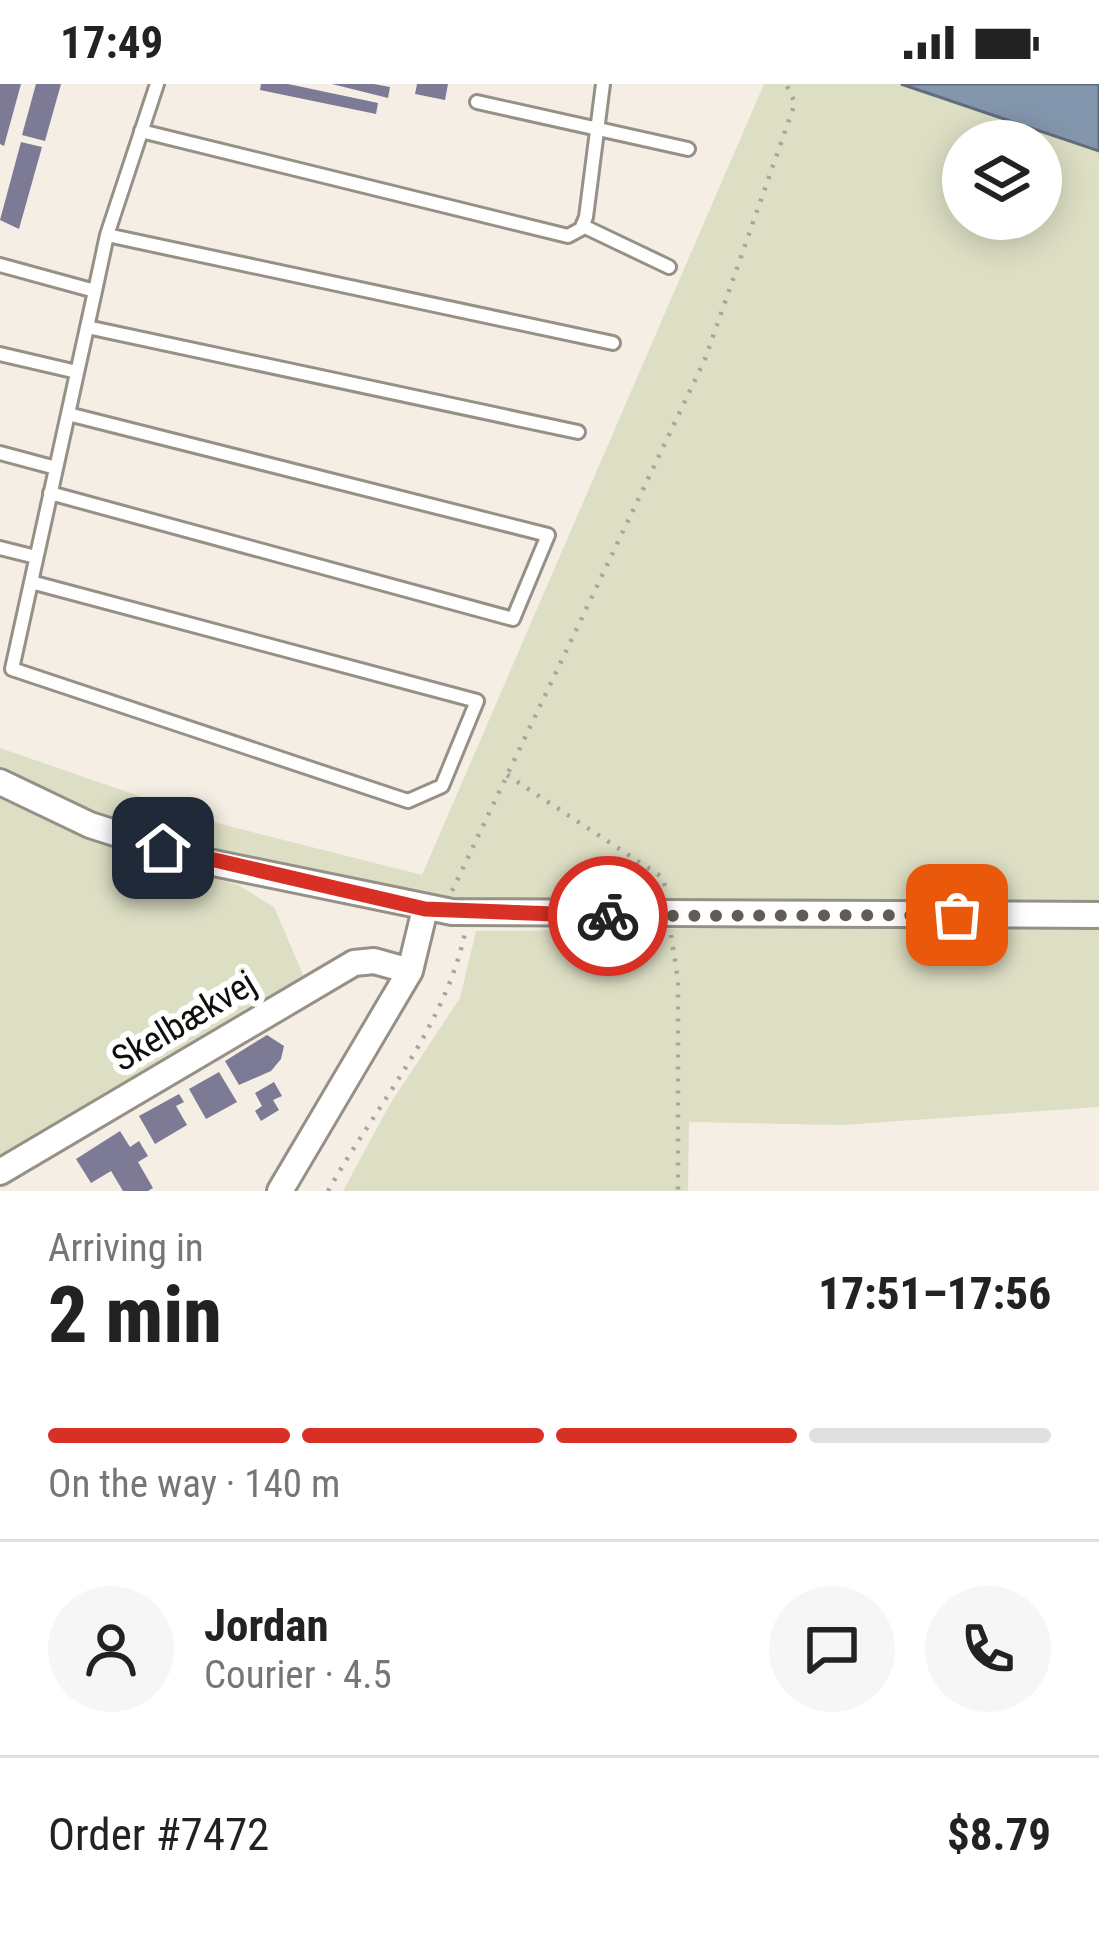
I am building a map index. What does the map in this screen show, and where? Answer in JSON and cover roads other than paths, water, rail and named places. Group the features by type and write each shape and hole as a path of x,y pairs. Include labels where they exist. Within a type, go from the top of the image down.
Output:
{"street":[{"path":"0,782 90,825 199,860 425,909 674,917 1099,915"},
{"path":"280,1191 410,971 425,909"},
{"name":"Skelbækvej","path":"0,1172 354,962 374,961 410,971"}],"lane":[{"path":"31,582 477,701 442,786 408,801 12,669 36,556 107,235 157,84"},
{"path":"141,131 555,236 573,236 583,226 603,84"},
{"path":"476,102 688,148"},
{"path":"583,226 669,267"},
{"path":"107,235 613,343"},
{"path":"0,266 95,291"},
{"path":"87,327 578,432"},
{"path":"0,354 77,372"},
{"path":"50,493 513,619 548,535 68,414"},
{"path":"0,453 56,468"},
{"path":"0,548 36,556"},
{"path":"0,632 19,636"}],"water":[{"path":"901,84 1099,84 1099,151 1062,138 1062,120 1007,120"}]}
